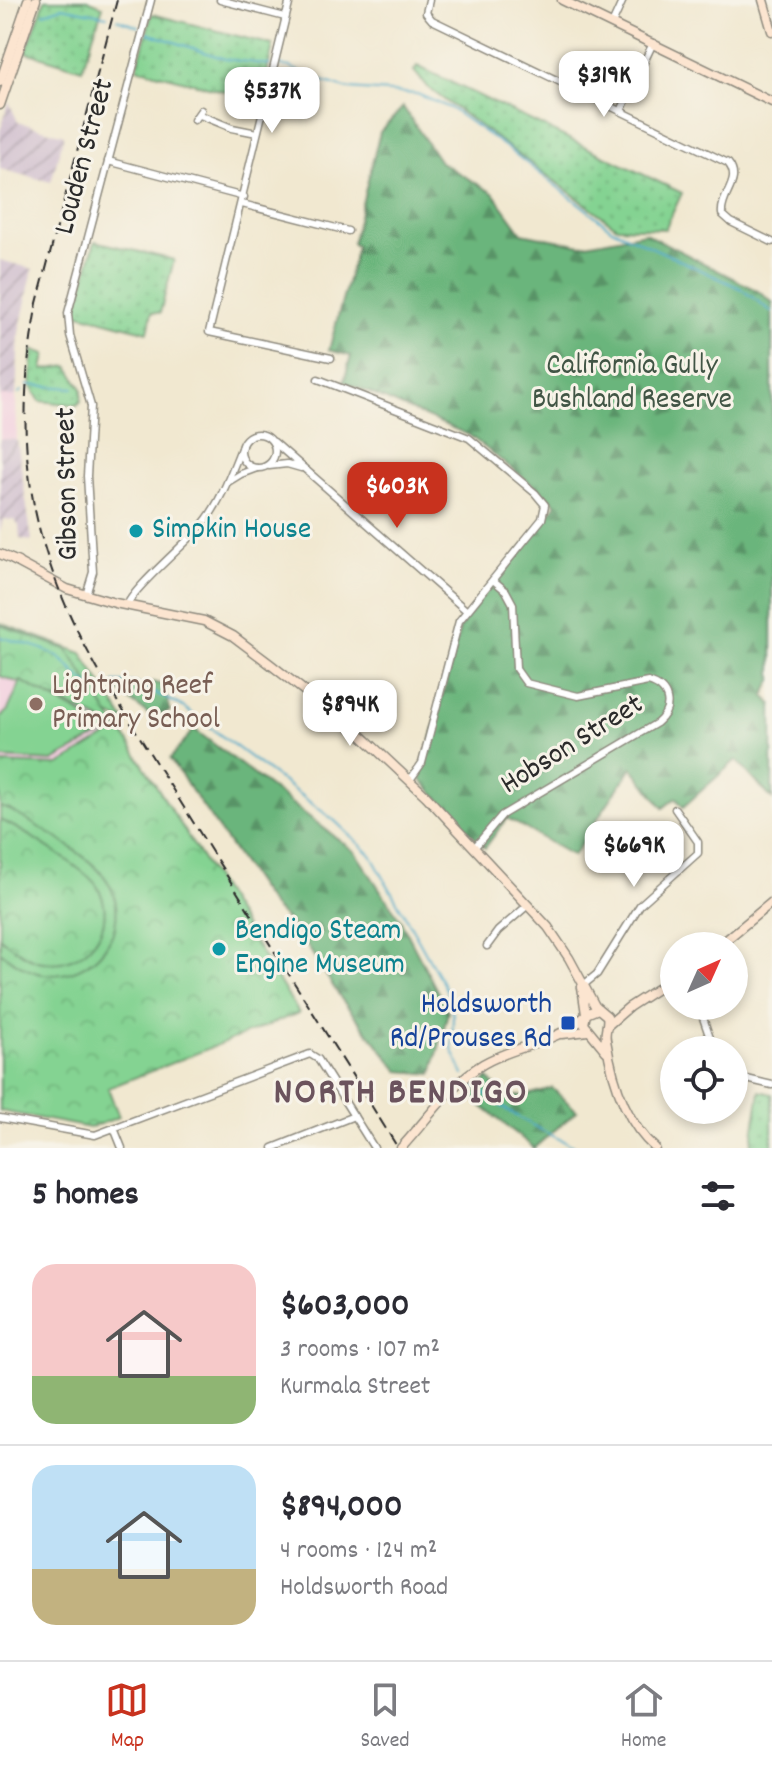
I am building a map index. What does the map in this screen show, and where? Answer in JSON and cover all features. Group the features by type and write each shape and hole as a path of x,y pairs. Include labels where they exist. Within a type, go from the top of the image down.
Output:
{"main road":[{"path":"562,0 769,99"},
{"path":"763,0 769,11 772,31"},
{"path":"0,105 31,4"},
{"path":"0,82 8,72"},
{"path":"0,554 86,595 196,618 226,632 338,716 410,780 548,927 574,966 583,986 608,1019 609,1056 632,1121 655,1148"},
{"path":"736,932 772,902"},
{"path":"583,986 584,1024 609,1056"},
{"path":"557,1034 600,1033 629,1007 660,987"},
{"path":"401,1148 466,1077 498,1056 557,1034 585,1016 629,1007"}],"street":[{"name":"Louden Street","path":"69,326 71,296 151,0"},
{"path":"220,0 285,17"},
{"path":"290,0 209,332 331,358"},
{"path":"429,0 423,14 437,23 719,157 731,166 734,177 721,212 714,216"},
{"path":"612,24 623,0"},
{"path":"621,111 653,43"},
{"path":"198,115 232,128 257,133"},
{"path":"108,161 348,231"},
{"path":"721,212 728,221 772,242"},
{"name":"Gibson Street","path":"69,326 91,406 87,476 93,572 86,595"},
{"path":"318,379 469,438 540,497 546,510 467,611 455,633 422,763 410,780"},
{"path":"127,606 134,592 203,524 226,485 244,441 258,434 274,442 467,611"},
{"path":"226,485 237,476 262,467 274,456 274,442"},
{"path":"242,446 245,461 252,466 293,465 307,471"},
{"name":"Hobson Street","path":"474,848 502,815 657,723 668,708 662,690 648,682 578,696 526,683 516,669 513,604 506,591 493,580"},
{"path":"583,986 597,974 640,905 698,853 698,842 675,809"},
{"path":"487,946 498,931 528,905"},
{"path":"0,1118 88,1136 308,1054 318,1059 374,1148"},
{"path":"748,1079 772,1085"},
{"path":"273,1148 354,1116"},
{"path":"114,1128 122,1148"}],"shaded area":[{"path":"9,102 18,122 64,135 51,182 0,169 0,131"},
{"path":"0,260 33,269 19,333 16,396 0,396"},
{"path":"0,396 16,396 17,440 0,439"},
{"path":"0,439 17,440 32,541 20,539 19,526 14,520 3,519 0,533"},
{"name":"Lightning Reef Primary School","path":"0,671 27,679 118,729 59,765 0,763"}],"green space":[{"path":"45,0 87,0 103,6 82,69 26,52"},
{"path":"152,14 273,45 261,101 137,68"},
{"path":"417,66 682,193 665,229 617,227 427,87 414,71"},
{"name":"California Gully Bushland Reserve","path":"403,107 440,162 493,193 522,233 581,245 645,233 758,291 772,302 772,680 764,696 772,705 772,799 736,760 683,807 676,798 663,808 632,767 573,856 507,818 485,848 421,780 460,628 557,504 469,435 344,382 351,356 329,350 357,246 352,244 380,132"},
{"path":"95,241 174,260 160,313 152,312 148,332 76,313"},
{"path":"33,350 46,354 43,370 68,366 82,389 81,401 77,405 40,401 31,387"},
{"path":"0,623 82,653 126,723 96,709 0,632"},
{"path":"0,625 68,650 117,728 0,676"},
{"name":"Lightning Reef Primary School","path":"21,681 110,730 53,761 0,758 1,717 8,710"},
{"path":"152,682 163,685 170,711 152,717 115,685 128,683 148,692"},
{"path":"120,728 299,1013 108,1088 119,1117 90,1128 0,1111 0,763 59,765"},
{"path":"194,729 355,852 401,921 448,1012 432,1074 399,1071 342,1000 297,930 271,905 170,759"},
{"path":"0,807 10,810 77,852 108,882 115,899 113,933 105,948 78,969 62,974 37,973 0,952 0,938 37,961 73,959 95,941 105,915 103,901 91,879 52,850 0,820"},
{"path":"488,1078 506,1097 524,1096 552,1088 577,1111 534,1148 472,1098"},
{"path":"760,1091 772,1094 772,1148 751,1148"}],"waterway":[{"path":"44,13 62,7 107,16"},
{"path":"117,19 139,27"},
{"path":"148,33 225,59 270,65"},
{"path":"277,65 291,67 309,77 349,89 417,94 450,108 612,229 740,288 772,312"},
{"path":"28,385 74,388"},
{"path":"0,637 48,652 62,660 83,681 99,687"},
{"path":"114,682 135,683 183,707 335,821 371,855 446,989 453,1015 452,1049 464,1075"},
{"path":"469,1080 507,1110 578,1148"}],"railway":[{"path":"117,0 37,303 29,355 27,451 32,496 43,541 77,631 102,677 398,1148"}],"place":[{"name":"Simpkin House","path":"136,531"},
{"name":"Lightning Reef Primary School","path":"36,704"},
{"name":"Bendigo Steam Engine Museum","path":"219,949"},
{"name":"Holdsworth Rd/Prouses Rd","path":"568,1023"}],"district":[{"name":"NORTH BENDIGO","path":"401,1094"}]}
